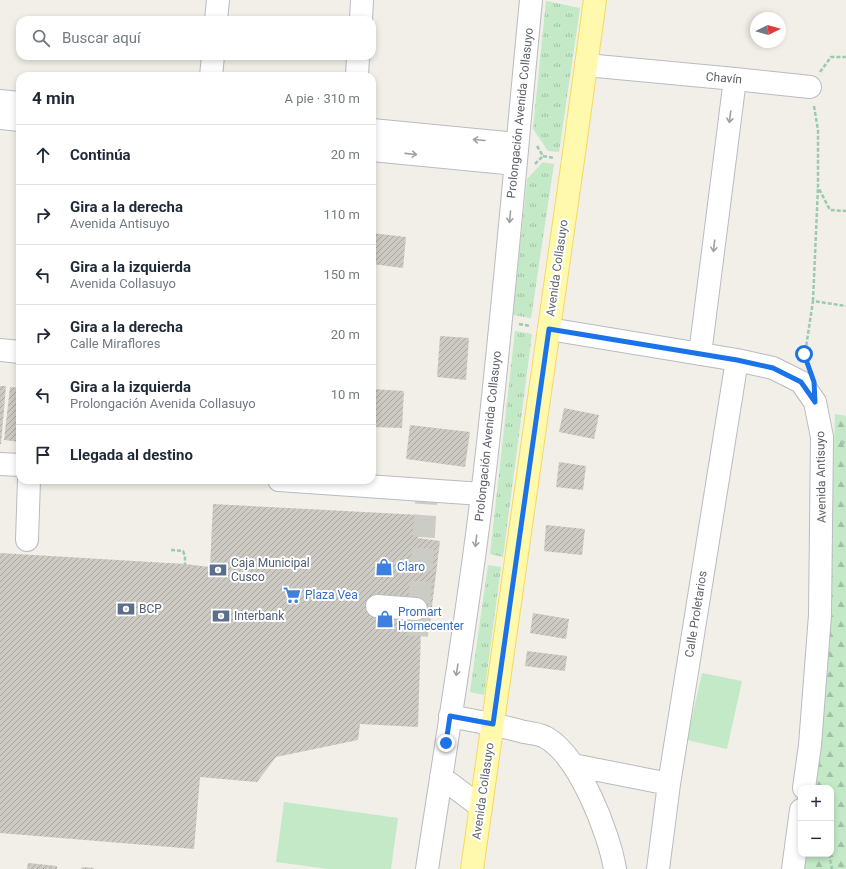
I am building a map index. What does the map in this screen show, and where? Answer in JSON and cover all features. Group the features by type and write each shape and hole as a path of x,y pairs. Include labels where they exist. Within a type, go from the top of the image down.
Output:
{"main road":[{"name":"Avenida Collasuyo","path":"472,869 493,724 540,328 586,65 594,0"}],"street":[{"path":"216,16 218,0"},
{"path":"361,16 362,0"},
{"name":"Prolongación Avenida Collasuyo","path":"427,869 482,494 531,0"},
{"path":"211,72 213,60"},
{"path":"357,72 358,60"},
{"name":"Chavín","path":"586,65 810,87"},
{"path":"700,354 735,79"},
{"path":"0,101 16,103"},
{"path":"0,118 16,120"},
{"path":"376,131 516,154"},
{"path":"376,150 516,154"},
{"name":"Avenida Antisuyo","path":"540,328 737,360 773,368 801,382 815,402 822,437 820,615 810,745 804,785"},
{"path":"0,350 16,352"},
{"name":"Calle Proletarios","path":"658,869 669,784 737,360"},
{"path":"0,464 16,464"},
{"path":"27,540 29,484"},
{"path":"337,484 482,494"},
{"path":"377,606 416,609"},
{"path":"450,716 493,724 545,737 561,750 573,765 596,806 615,869"},
{"path":"573,765 669,784"},
{"path":"441,777 481,807"},
{"path":"793,869 800,821"}],"path":[{"path":"810,368 804,354 813,301 818,187 818,130 810,87 831,57 846,57"},
{"path":"818,187 830,210 846,211"},
{"path":"813,301 846,306"},
{"path":"517,324 540,328"},
{"path":"171,550 183,551 185,556 185,564"},
{"path":"830,857 832,869"}],"green space":[{"path":"546,1 580,8 559,152 548,151 533,129"},
{"path":"543,162 554,164 531,318 513,315 527,179"},
{"path":"515,331 532,334 503,557 490,554"},
{"path":"835,414 846,416 846,869 804,869 806,857 834,857 834,785 813,785 827,655"},
{"path":"488,565 501,567 484,695 470,692"},
{"path":"702,673 742,681 727,749 687,740"},
{"path":"284,802 398,818 391,869 328,869 276,862"}],"building":[{"path":"376,233 406,237 403,268 376,265"},
{"path":"440,336 469,338 466,380 437,377"},
{"path":"0,386 6,386 1,444 0,444"},
{"path":"10,387 16,388 16,442 4,440"},
{"path":"376,389 404,391 402,428 376,427"},
{"path":"564,408 599,415 594,439 559,432"},
{"path":"410,425 470,432 465,467 406,459"},
{"path":"559,462 586,466 583,490 556,487"},
{"path":"213,504 421,515 418,538 440,541 429,631 421,630 418,727 360,724 358,740 276,757 257,782 200,777 194,849 0,833 0,553 185,564 210,567"},
{"path":"546,525 585,529 582,555 544,551"},
{"path":"533,613 569,619 566,639 530,633"},
{"path":"527,651 567,656 565,671 525,666"},
{"path":"28,863 57,866 57,869 27,869"},
{"path":"82,867 94,868 94,869 81,869"}],"tunnel":[{"path":"417,636 427,489"}],"place":[{"name":"Claro","path":"384,567"},
{"name":"Caja Municipal Cusco","path":"218,570"},
{"name":"Plaza Vea","path":"292,595"},
{"name":"BCP","path":"126,609"},
{"name":"Interbank","path":"221,616"},
{"name":"Promart Homecenter","path":"385,619"}],"route":[{"path":"446,743 450,716 493,724 549,329 737,360 773,368 801,382 815,402 814,382 804,354"}]}
